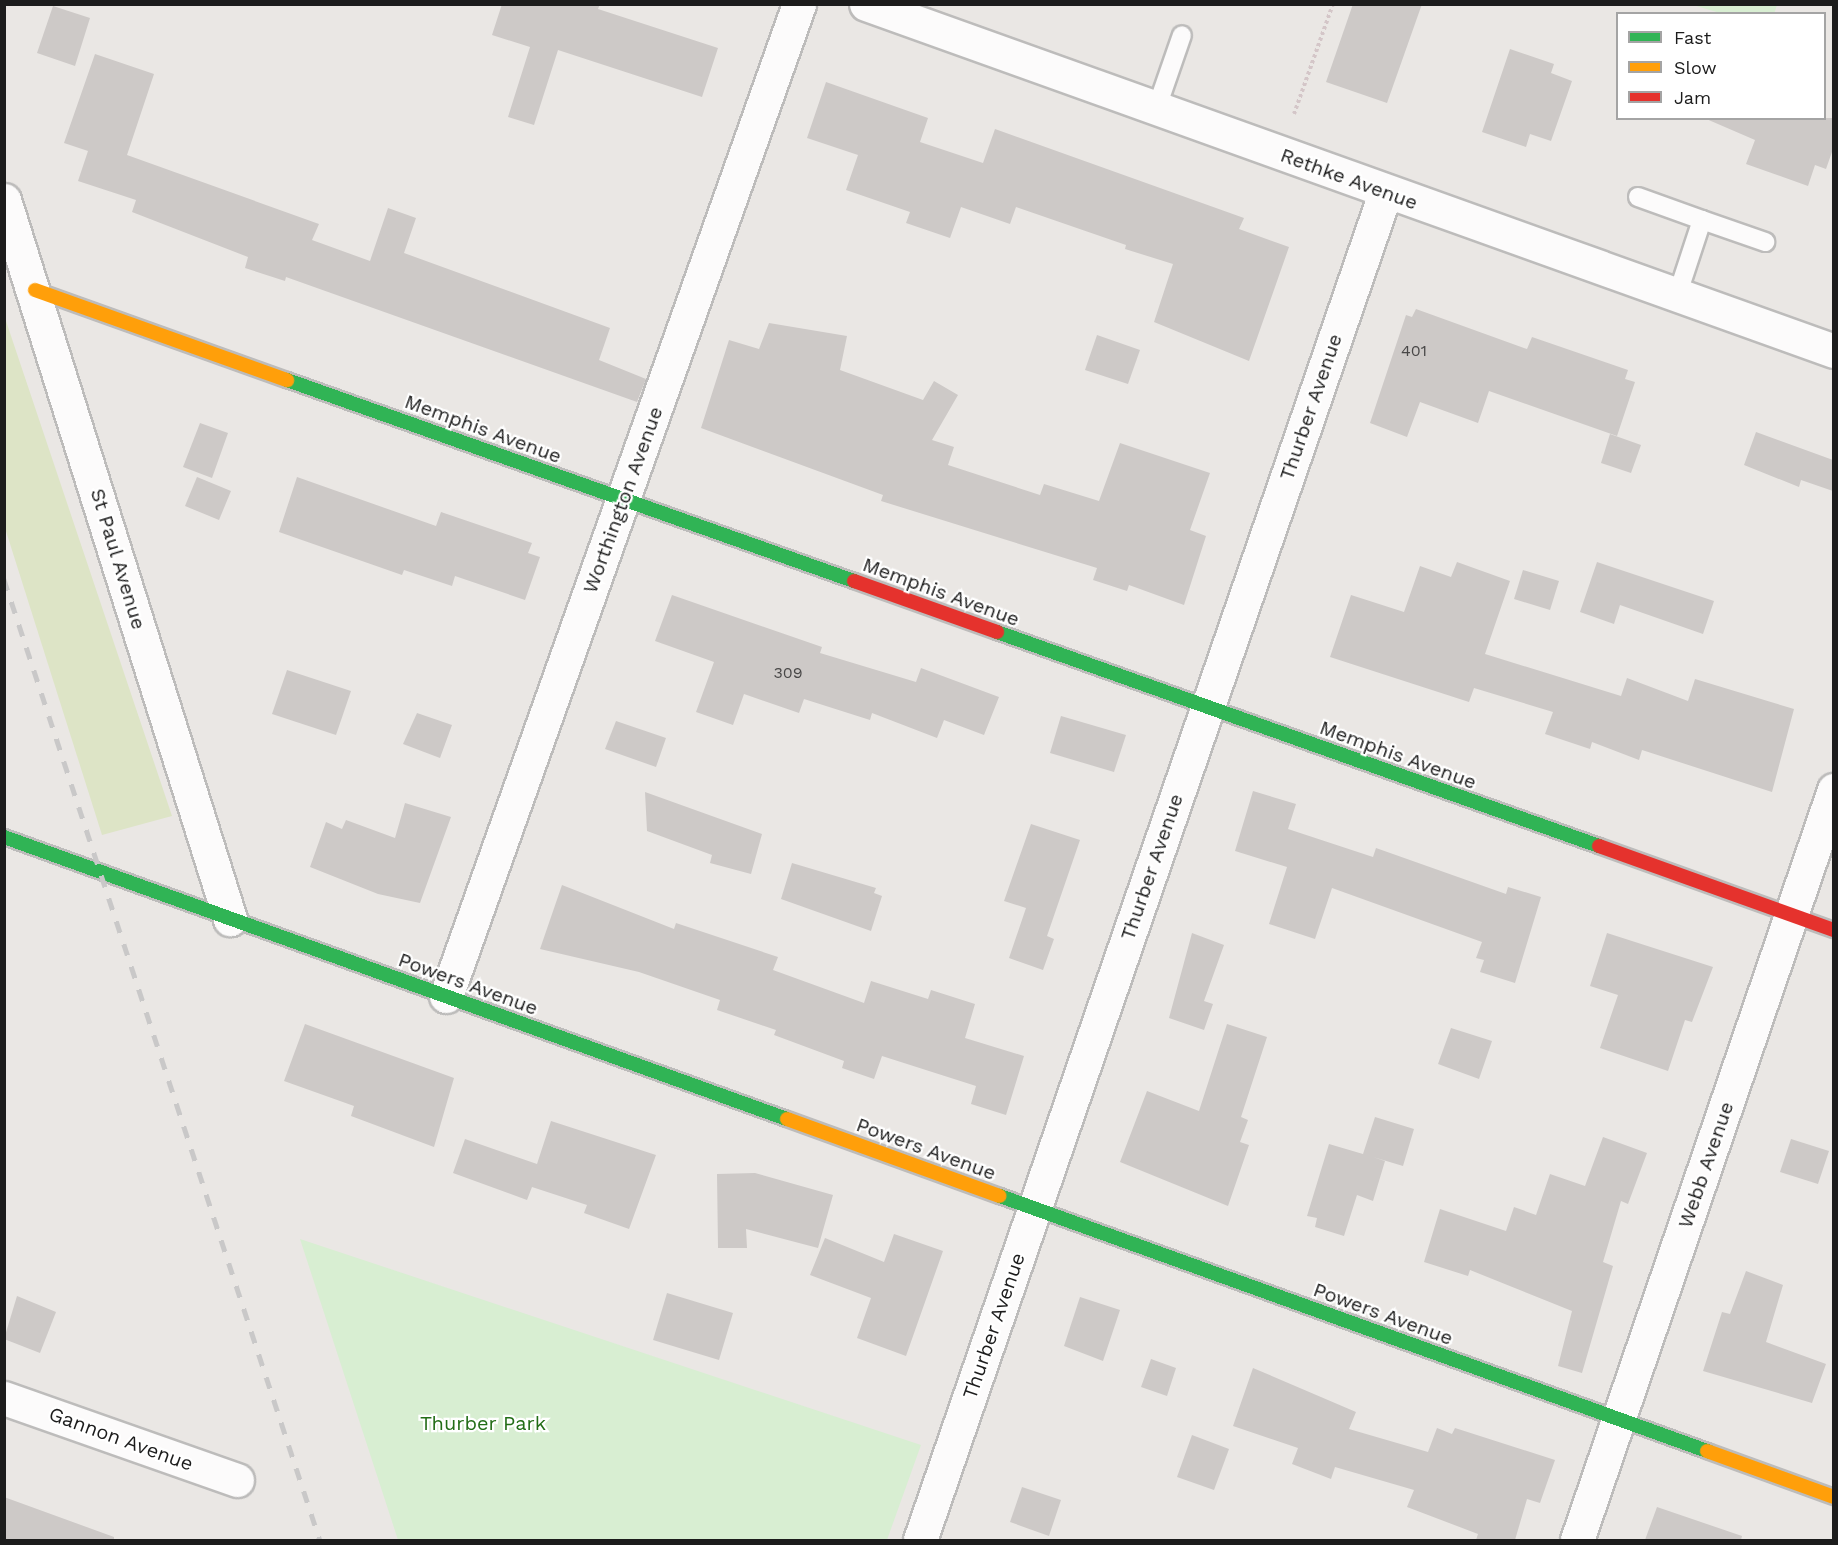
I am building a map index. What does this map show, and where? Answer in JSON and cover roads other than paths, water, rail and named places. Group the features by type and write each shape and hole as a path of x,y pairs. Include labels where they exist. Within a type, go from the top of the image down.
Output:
{"street":[{"name":"Worthington Avenue","path":"446,996 799,4"},
{"name":"Rethke Avenue","path":"866,4 1156,110 1833,351"},
{"name":"Thurber Avenue","path":"920,1540 1385,192"},
{"name":"St Paul Avenue","path":"4,200 35,290 230,919"},
{"name":"Memphis Avenue","path":"35,290 1833,930"},
{"name":"Webb Avenue","path":"1577,1540 1833,790"},
{"name":"Powers Avenue","path":"4,837 1833,1497"},
{"name":"Gannon Avenue","path":"4,1398 237,1480"}],"lane":[{"path":"1156,110 1182,35"},
{"path":"1638,197 1765,243"},
{"path":"1677,296 1702,220"}],"railway":[{"path":"4,579 320,1540"}],"park label":[{"name":"Thurber Park","path":"483,1423"}]}
